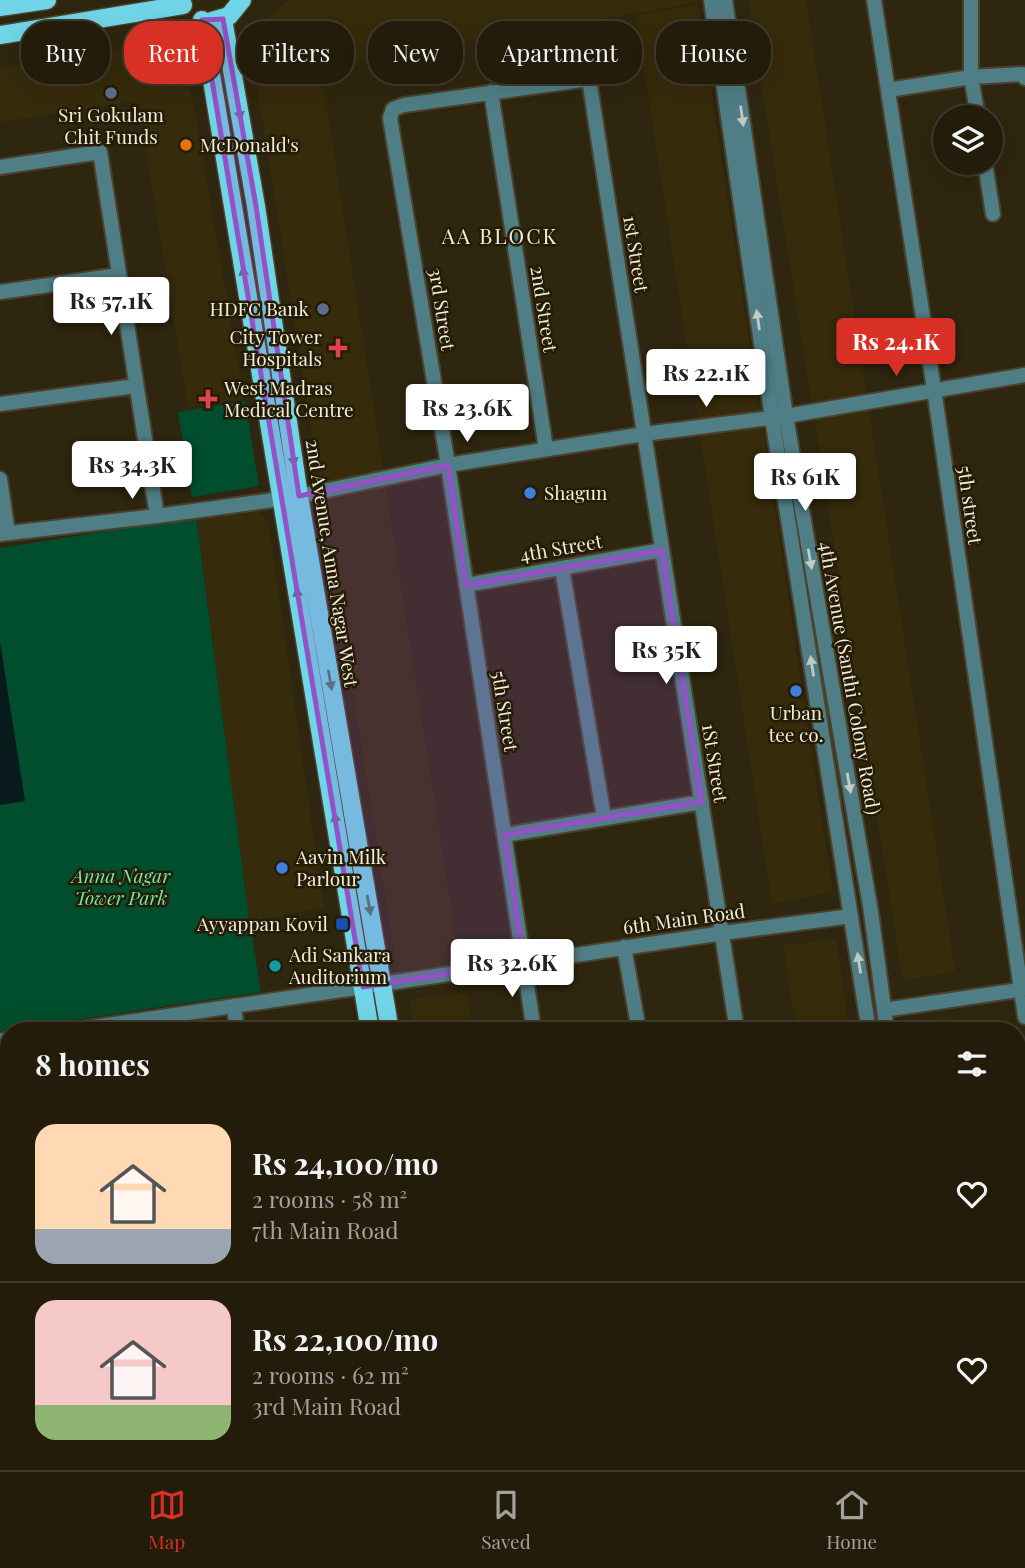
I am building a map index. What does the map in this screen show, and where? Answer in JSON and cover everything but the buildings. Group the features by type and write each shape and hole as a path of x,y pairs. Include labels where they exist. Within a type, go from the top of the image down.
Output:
{"main road":[{"path":"0,7 47,0"},
{"path":"0,35 181,3 202,20 223,19 235,10 242,0"},
{"name":"2nd Avenue, Anna Nagar West","path":"223,19 256,206 290,498 369,1022"},
{"name":"2nd Avenue, Anna Nagar West","path":"202,20 388,1022"}],"street":[{"name":"4th Avenue (Santhi Colony Road)","path":"711,0 779,417 871,912 886,1022"},
{"name":"4th Avenue (Santhi Colony Road)","path":"725,0 779,417 868,1022"},
{"name":"5th street","path":"874,0 934,389 1025,1017"},
{"path":"971,0 971,77 976,105"},
{"path":"888,90 971,77 1022,74 1025,78"},
{"name":"1st Street","path":"491,92 589,79 644,434"},
{"name":"3rd Street","path":"448,465 390,118 393,109 404,105 491,92"},
{"name":"2nd Street","path":"491,92 546,449"},
{"path":"0,167 100,152 157,516"},
{"path":"987,175 993,214"},
{"path":"0,292 119,275"},
{"path":"0,479 4,533 290,498 448,465 644,434 779,417 1025,375"},
{"path":"0,404 136,386"},
{"name":"1St Street","path":"644,434 723,933"},
{"name":"5th Street","path":"448,465 524,962"},
{"name":"4th Street","path":"466,585 662,551"},
{"path":"562,568 604,818"},
{"path":"505,835 702,802"},
{"name":"6th Main Road","path":"154,1022 233,1006 851,916"},
{"path":"723,933 736,1022"},
{"path":"624,947 637,1022"},
{"path":"524,962 533,1022"},
{"path":"884,1010 1023,989"},
{"path":"233,1006 236,1022"}],"highlighted area":[{"path":"223,19 256,206 299,496 448,465 466,585 662,550 702,802 505,835 524,962 363,987 202,20"}],"shaded area":[{"path":"289,0 697,0 697,3 591,21 477,21 477,40 463,43 463,21 368,21 368,59 354,61 354,21 266,21"},
{"path":"748,0 806,0 955,971 903,981 761,84 771,84 771,21 751,21"},
{"path":"698,4 701,21 656,21 656,84 710,84 833,892 772,904 642,54 642,21 637,21 636,15"},
{"path":"124,49 124,84 187,84 192,94 244,399 188,408 138,101 0,122 0,68 21,65 21,84 110,84 110,51"},
{"path":"257,84 323,84 460,964 397,972"},
{"path":"259,511 268,521 324,908 249,921 197,519"},
{"path":"0,642 25,801 0,805"},
{"path":"836,939 849,1022 795,1022 783,945"},
{"path":"467,993 472,1022 413,1022 410,999"},
{"path":"952,1016 953,1022 907,1022"}],"green space":[{"path":"245,401 259,486 192,497 178,412"},
{"name":"Anna Nagar Tower Park","path":"196,517 261,992 60,1022 0,1022 0,548"}],"place":[{"name":"Sri Gokulam Chit Funds","path":"111,93"},
{"name":"McDonald's","path":"186,145"},
{"name":"HDFC Bank","path":"323,309"},
{"name":"City Tower Hospitals","path":"338,348"},
{"name":"West Madras Medical Centre","path":"208,399"},
{"name":"Shagun","path":"530,493"},
{"name":"Urban tee co.","path":"796,691"},
{"name":"Aavin Milk Parlour","path":"282,868"},
{"name":"Ayyappan Kovil","path":"342,924"},
{"name":"Adi Sankara Auditorium","path":"275,966"}],"district":[{"name":"AA BLOCK","path":"500,237"}]}
